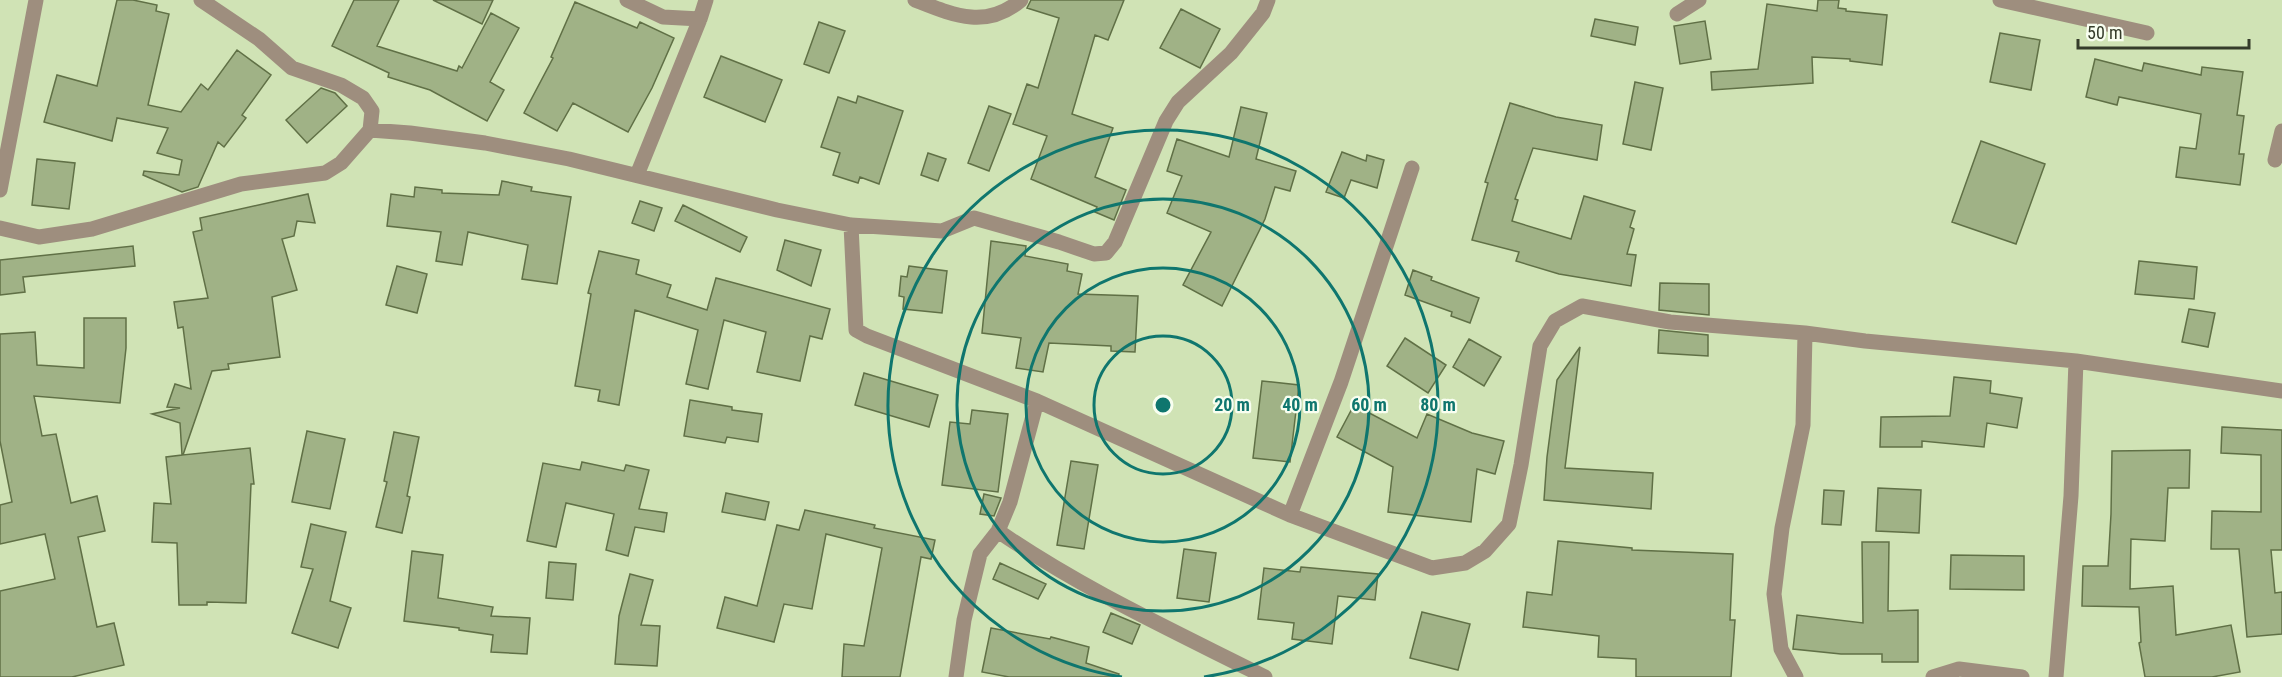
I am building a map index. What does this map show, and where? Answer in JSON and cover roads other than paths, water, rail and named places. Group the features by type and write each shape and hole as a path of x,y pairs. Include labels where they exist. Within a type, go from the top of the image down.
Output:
{"street":[{"path":"0,190 36,0"},
{"path":"0,228 39,237 92,230 241,184 326,172 341,163 370,130 372,111 363,98 341,85 292,68 259,39 201,0"},
{"path":"627,0 636,6 663,16 700,19"},
{"path":"637,175 706,0"},
{"path":"915,0 960,16 978,18 992,17 1008,11 1021,0"},
{"path":"370,130 485,143 637,175 777,210 851,225 942,231 974,218 1094,254 1106,253 1115,242 1166,121 1178,102 1231,53 1263,13 1268,0"},
{"path":"1677,14 1699,0"},
{"path":"2000,0 2047,5 2147,33"},
{"path":"2275,160 2282,131"},
{"path":"1290,515 1341,382 1412,168"},
{"path":"851,225 856,330 1037,401 1290,515 1432,568 1465,563 1485,551 1509,524 1540,346 1555,321 1582,306 1670,322 1805,333 2076,361 2282,391"},
{"path":"1796,677 1780,650 1774,594 1782,528 1803,425 1805,333"},
{"path":"2056,677 2071,496 2076,361"},
{"path":"956,677 964,620 980,554 998,531 1017,480 1037,401"},
{"path":"998,531 1032,555 1100,594 1265,677"},
{"path":"1933,677 1959,669 2022,677"}]}
